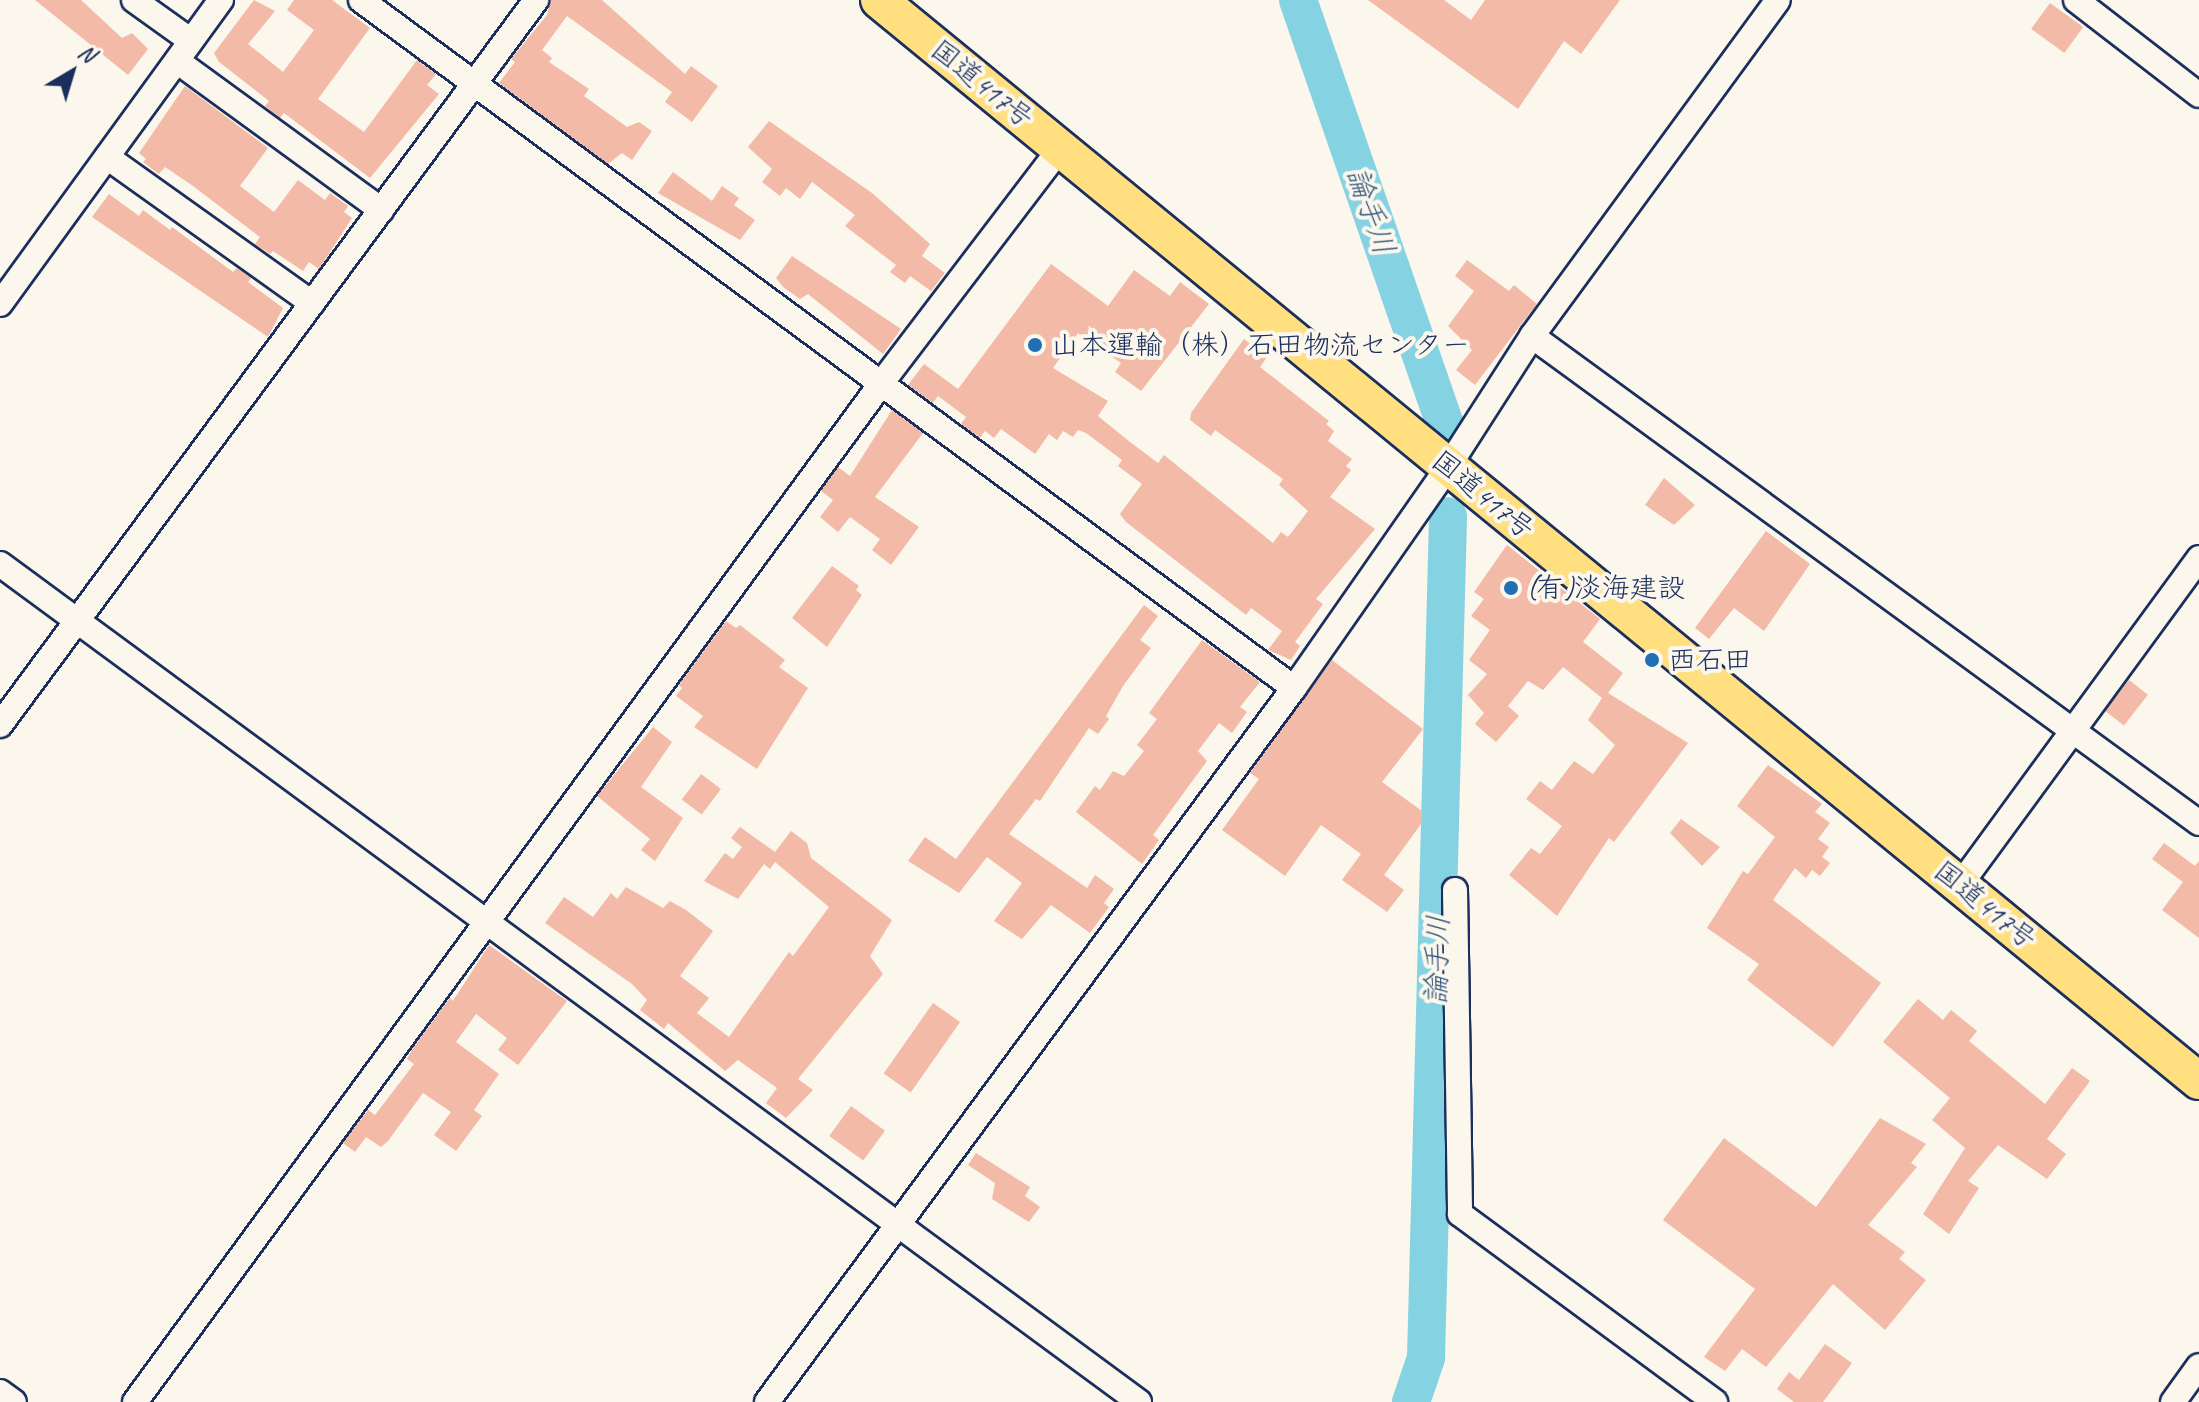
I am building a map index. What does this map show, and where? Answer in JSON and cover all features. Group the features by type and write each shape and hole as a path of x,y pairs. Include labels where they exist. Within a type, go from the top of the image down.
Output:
{"highway":[{"name":"国道417号","path":"879,0 2199,1081"}],"street":[{"path":"134,0 191,41"},
{"path":"0,304 221,0"},
{"path":"361,0 883,381 1294,688"},
{"path":"0,725 536,0"},
{"path":"767,1402 1294,688 1448,467 1532,336 1778,0"},
{"path":"2076,0 2199,95"},
{"path":"177,61 381,210"},
{"path":"135,1402 883,381 1060,149"},
{"path":"107,157 312,303"},
{"path":"1532,336 2070,732 2199,823"},
{"path":"1960,885 2199,558"},
{"path":"0,564 1139,1402"},
{"path":"1455,890 1460,1214 1715,1402"},
{"path":"2173,1402 2199,1366"},
{"path":"0,1392 14,1402"}],"building":[{"path":"35,0 81,0 122,38 132,33 148,49 128,75"},
{"path":"254,0 275,11 248,44 283,72 314,30 287,10 294,0 332,0 370,28 318,99 364,132 417,60 436,74 427,85 439,94 370,178 284,113 280,118 265,106 269,101 219,62 214,53"},
{"path":"551,0 602,0 685,74 691,66 718,86 692,122 665,102 672,92 567,16 542,50 552,58 549,62 589,89 584,96 627,127 639,122 652,131 632,160 622,153 608,164 499,83 515,62 511,59 547,15"},
{"path":"1368,0 1444,0 1471,20 1485,0 1620,0 1581,54 1564,41 1518,109"},
{"path":"2050,3 2083,27 2064,53 2031,29"},
{"path":"185,86 268,148 240,186 274,212 298,180 325,200 330,193 348,206 344,212 352,218 319,269 309,262 303,271 273,251 270,254 255,244 260,237 193,186 165,167 159,174 143,162 146,159 139,153"},
{"path":"769,121 872,193 930,244 922,256 945,273 931,291 910,276 905,283 890,272 896,265 845,226 855,215 812,182 800,199 786,188 780,196 762,182 772,169 748,147"},
{"path":"673,172 712,201 722,186 739,198 734,205 755,220 740,240 658,193"},
{"path":"109,194 139,216 143,210 170,230 172,227 233,272 237,268 251,278 248,282 283,308 268,337 92,217"},
{"path":"792,256 901,329 883,354 808,294 800,299 783,287 776,278"},
{"path":"1467,260 1509,291 1514,285 1537,304 1475,385 1456,370 1472,350 1448,326 1474,291 1455,276"},
{"path":"1051,264 1108,306 1134,270 1170,296 1180,282 1209,304 1141,391 1115,372 1121,363 1078,333 1053,368 1108,401 1098,416 1130,442 1158,463 1164,455 1273,543 1281,532 1288,537 1308,511 1279,485 1283,479 1215,430 1211,436 1190,420 1191,413 1244,339 1267,357 1260,367 1329,421 1326,424 1334,431 1328,441 1352,459 1346,466 1351,470 1330,497 1375,529 1316,599 1323,604 1295,642 1300,646 1291,660 1268,650 1282,631 1251,608 1246,615 1126,522 1120,514 1142,484 1118,466 1122,460 1086,433 1078,430 1073,437 1063,431 1057,440 1049,434 1035,454 1001,429 994,438 985,431 980,438 961,424 966,417 938,396 933,403 908,385 924,364 958,389"},
{"path":"892,410 923,433 875,497 919,527 891,565 872,550 880,539 850,517 838,532 820,517 833,500 821,491 838,467 850,476"},
{"path":"1664,478 1695,505 1674,525 1645,505"},
{"path":"1766,531 1810,564 1764,631 1734,608 1709,639 1695,628"},
{"path":"1507,545 1600,619 1583,642 1623,673 1608,693 1688,743 1614,842 1609,838 1557,916 1509,875 1531,848 1540,854 1562,826 1526,799 1540,781 1552,790 1574,761 1593,774 1615,745 1588,720 1602,698 1563,667 1543,690 1528,681 1508,706 1519,716 1496,742 1475,724 1484,713 1468,695 1487,674 1469,660 1490,630 1471,616 1484,599 1474,592"},
{"path":"832,566 859,586 856,590 862,595 827,647 792,618"},
{"path":"1144,605 1158,616 1140,640 1151,648 1123,686 1106,716 1109,719 1098,734 1089,728 1040,801 1036,799 1009,834 1087,888 1095,875 1114,889 1104,903 1109,907 1090,933 1051,905 1022,939 994,921 1022,883 987,857 959,893 908,861 925,837 956,859"},
{"path":"726,621 736,628 740,625 785,660 779,667 808,688 757,769 694,727 703,716 676,696 682,688 679,685"},
{"path":"1202,640 1260,682 1240,707 1247,712 1232,733 1219,723 1198,751 1207,761 1153,835 1159,840 1142,864 1076,812 1095,786 1100,790 1113,771 1124,776 1144,751 1137,745 1157,719 1149,713"},
{"path":"1332,660 1423,729 1382,782 1422,811 1421,824 1384,875 1404,890 1387,912 1342,880 1361,854 1321,825 1285,876 1222,830 1259,779 1250,773"},
{"path":"2129,680 2148,695 2124,726 2105,711"},
{"path":"653,727 672,742 641,787 683,818 655,861 641,850 650,839 597,796"},
{"path":"1768,765 1822,804 1815,812 1830,823 1818,839 1829,847 1822,857 1830,863 1820,876 1812,870 1806,878 1795,868 1773,900 1881,983 1833,1047 1747,980 1759,964 1707,928 1743,871 1748,874 1775,837 1737,806"},
{"path":"701,774 721,789 702,815 682,800"},
{"path":"1681,819 1720,847 1702,866 1670,833"},
{"path":"740,827 775,852 791,831 807,843 811,858 892,920 870,956 883,974 798,1079 813,1090 786,1118 766,1103 777,1088 738,1060 725,1071 668,1023 664,1029 640,1010 647,1000 632,984 545,923 564,897 593,917 611,893 617,899 626,887 663,908 670,901 686,910 713,931 680,976 709,998 697,1013 729,1037 789,952 793,956 829,907 775,862 770,869 764,864 738,899 704,881 725,853 733,859 742,847 731,838"},
{"path":"2164,843 2195,866 2199,861 2199,938 2162,910 2183,882 2152,859"},
{"path":"489,945 567,1001 518,1065 498,1050 507,1038 476,1014 456,1042 499,1074 474,1110 482,1116 456,1151 434,1135 451,1112 423,1093 388,1141 381,1147 366,1137 355,1152 343,1143 368,1110 375,1115 414,1064 407,1059 413,1048 450,998 453,1001"},
{"path":"1918,999 1943,1020 1951,1010 1977,1031 1969,1041 2045,1104 2072,1068 2090,1081 2047,1139 2066,1154 2047,1179 1998,1145 1968,1181 1979,1188 1949,1234 1923,1214 1965,1148 1932,1120 1950,1098 1883,1042"},
{"path":"933,1003 960,1022 911,1092 884,1073"},
{"path":"851,1106 885,1131 863,1161 829,1136"},
{"path":"1880,1118 1926,1144 1911,1163 1917,1167 1868,1225 1905,1252 1899,1259 1926,1280 1885,1330 1833,1284 1766,1367 1742,1349 1725,1371 1704,1357 1755,1289 1663,1220 1724,1138 1816,1207"},
{"path":"976,1153 1030,1187 1025,1196 1040,1207 1029,1222 992,1199 995,1183 968,1165"},
{"path":"1825,1344 1852,1363 1823,1402 1794,1402 1777,1389 1789,1372 1799,1380"}],"waterway":[{"name":"論手川","path":"1298,0 1444,422"},
{"name":"論手川","path":"1411,1402 1426,1358 1448,516"}],"place":[{"name":"山本運輸（株）石田物流センター","path":"1035,345"},
{"name":"(有)淡海建設","path":"1511,588"},
{"name":"西石田","path":"1652,660"}]}
